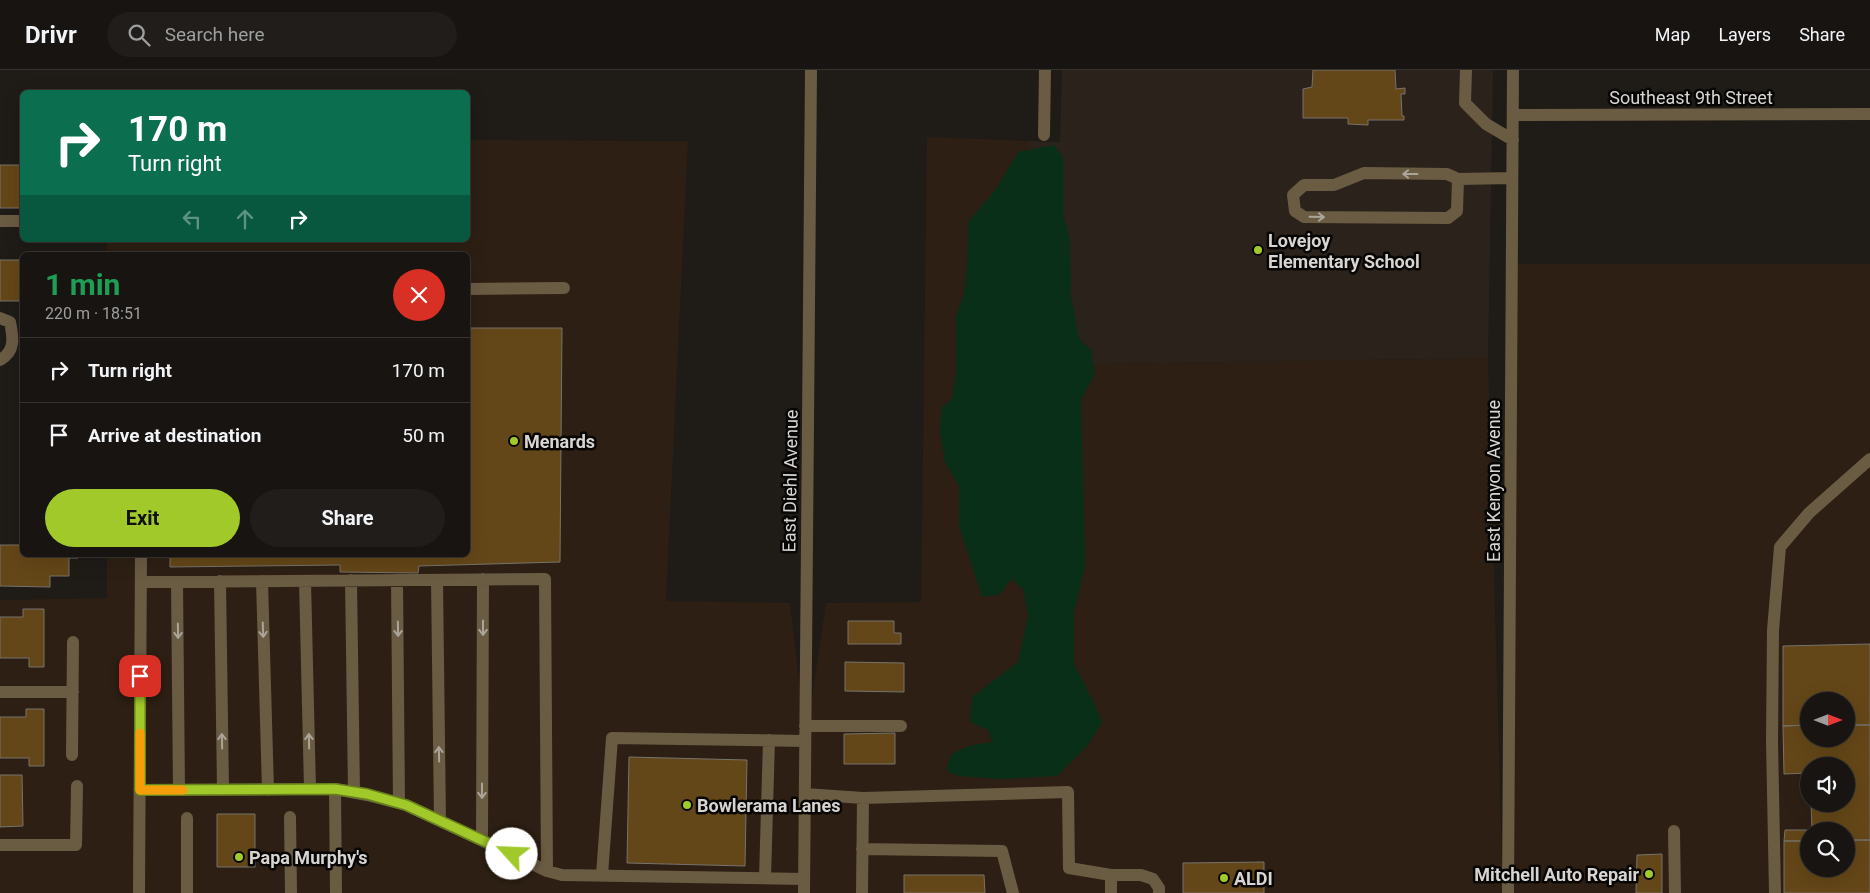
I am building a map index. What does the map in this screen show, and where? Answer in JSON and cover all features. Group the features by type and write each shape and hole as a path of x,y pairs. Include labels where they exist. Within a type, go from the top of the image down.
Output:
{"street":[{"name":"East Diehl Avenue","path":"804,893 811,70"},
{"path":"1044,135 1046,70"},
{"path":"1466,70 1465,103 1486,124 1513,140"},
{"name":"East Kenyon Avenue","path":"1508,893 1513,70"},
{"name":"Southeast 9th Street","path":"1513,115 1870,114"},
{"path":"1458,179 1457,211 1448,218 1304,217 1295,211 1293,196 1304,185 1334,185 1364,173 1448,174 1458,179 1512,178"},
{"path":"0,221 20,221"},
{"path":"470,289 564,288"},
{"path":"0,318 10,322 14,340 9,353 0,360"},
{"path":"1775,893 1772,741 1773,630 1780,547 1809,512 1870,459"},
{"path":"139,893 141,557"},
{"path":"482,840 484,579"},
{"path":"141,582 545,579 547,872"},
{"path":"351,580 354,792"},
{"path":"397,580 399,803"},
{"path":"437,580 440,821"},
{"path":"262,581 268,790"},
{"path":"304,581 310,789"},
{"path":"177,582 179,790"},
{"path":"220,582 223,790"},
{"path":"72,755 73,642"},
{"path":"0,692 73,692"},
{"path":"805,726 901,726"},
{"path":"602,875 612,738 805,741"},
{"path":"765,878 769,740"},
{"path":"0,845 76,845 77,786"},
{"path":"140,790 335,789 354,792 399,803 482,840 547,872 562,875 804,879"},
{"path":"335,789 336,893"},
{"path":"805,794 863,798 1068,792 1069,868 1111,875 1141,875 1153,879 1159,888 1159,893"},
{"path":"862,893 863,798"},
{"path":"290,817 290,893"},
{"path":"187,818 187,893"},
{"path":"1674,831 1676,893"},
{"path":"862,849 1002,851 1013,893"},
{"path":"1111,875 1111,893"}],"shaded area":[{"name":"Lovejoy Elementary School","path":"1062,70 1493,70 1488,358 1025,365 1028,141 1060,142"},
{"path":"927,137 1028,141 1026,365 1488,358 1503,893 0,893 0,600 107,598 107,557 470,557 470,252 107,252 107,242 470,242 470,140 688,141 666,601 790,603 806,738 826,603 921,602"},
{"path":"1512,264 1870,264 1870,893 1508,893"}],"green space":[{"path":"1054,145 1063,157 1063,212 1070,242 1071,297 1079,339 1091,350 1095,375 1081,399 1085,566 1074,611 1074,664 1102,722 1087,746 1057,776 1002,779 957,776 946,770 951,754 969,746 992,742 988,730 970,722 972,697 1018,662 1028,615 1023,589 1011,579 999,595 982,597 959,526 959,486 945,462 940,433 942,407 952,399 956,373 956,316 964,294 968,222 996,189 1018,152"}],"building":[{"path":"1313,70 1395,70 1396,89 1405,88 1405,94 1401,94 1402,116 1404,116 1404,120 1368,120 1368,125 1348,124 1348,118 1303,118 1303,89 1312,87"},
{"path":"0,165 20,165 20,208 0,208"},
{"path":"0,260 20,260 20,301 0,301"},
{"name":"Menards","path":"470,328 562,328 560,562 419,566 418,573 340,572 340,565 170,567 170,557 470,557"},
{"path":"0,545 20,545 20,557 78,557 69,558 69,576 50,576 50,587 0,586"},
{"path":"23,609 44,609 44,667 29,667 29,658 0,658 0,617 23,617"},
{"path":"848,621 894,621 894,633 901,633 901,644 848,644"},
{"path":"1870,644 1870,725 1855,725 1855,692 1800,692 1800,725 1783,726 1783,646"},
{"path":"845,662 904,663 904,692 845,691"},
{"path":"26,709 44,709 44,766 29,766 29,758 0,758 0,717 26,717"},
{"path":"1800,725 1800,748 1855,748 1855,725 1870,725 1870,840 1855,840 1855,822 1812,822 1811,812 1855,812 1855,757 1800,757 1800,773 1784,774 1783,726"},
{"path":"895,733 895,764 844,764 844,734"},
{"name":"Bowlerama Lanes","path":"629,757 747,760 745,866 627,863"},
{"path":"0,775 22,775 23,826 0,827"},
{"path":"217,814 255,814 255,867 217,867"},
{"path":"1785,830 1800,830 1800,841 1784,841"},
{"path":"1855,840 1870,840 1870,893 1784,893 1784,841 1800,841 1800,877 1855,877"},
{"name":"Mitchell Auto Repair","path":"1662,854 1662,893 1636,893 1637,855"},
{"name":"ALDI","path":"1264,862 1264,893 1183,893 1183,863"},
{"path":"904,875 984,875 985,893 904,893"}],"slow traffic":[{"path":"140,733 140,790 183,790"}],"place":[{"name":"Lovejoy Elementary School","path":"1258,250"},
{"name":"Menards","path":"514,441"},
{"name":"Bowlerama Lanes","path":"687,805"},
{"name":"Papa Murphy's","path":"239,857"},
{"name":"Mitchell Auto Repair","path":"1649,874"},
{"name":"ALDI","path":"1224,878"}],"route":[{"path":"140,676 140,790 335,789 367,794 406,805 512,854"}]}
